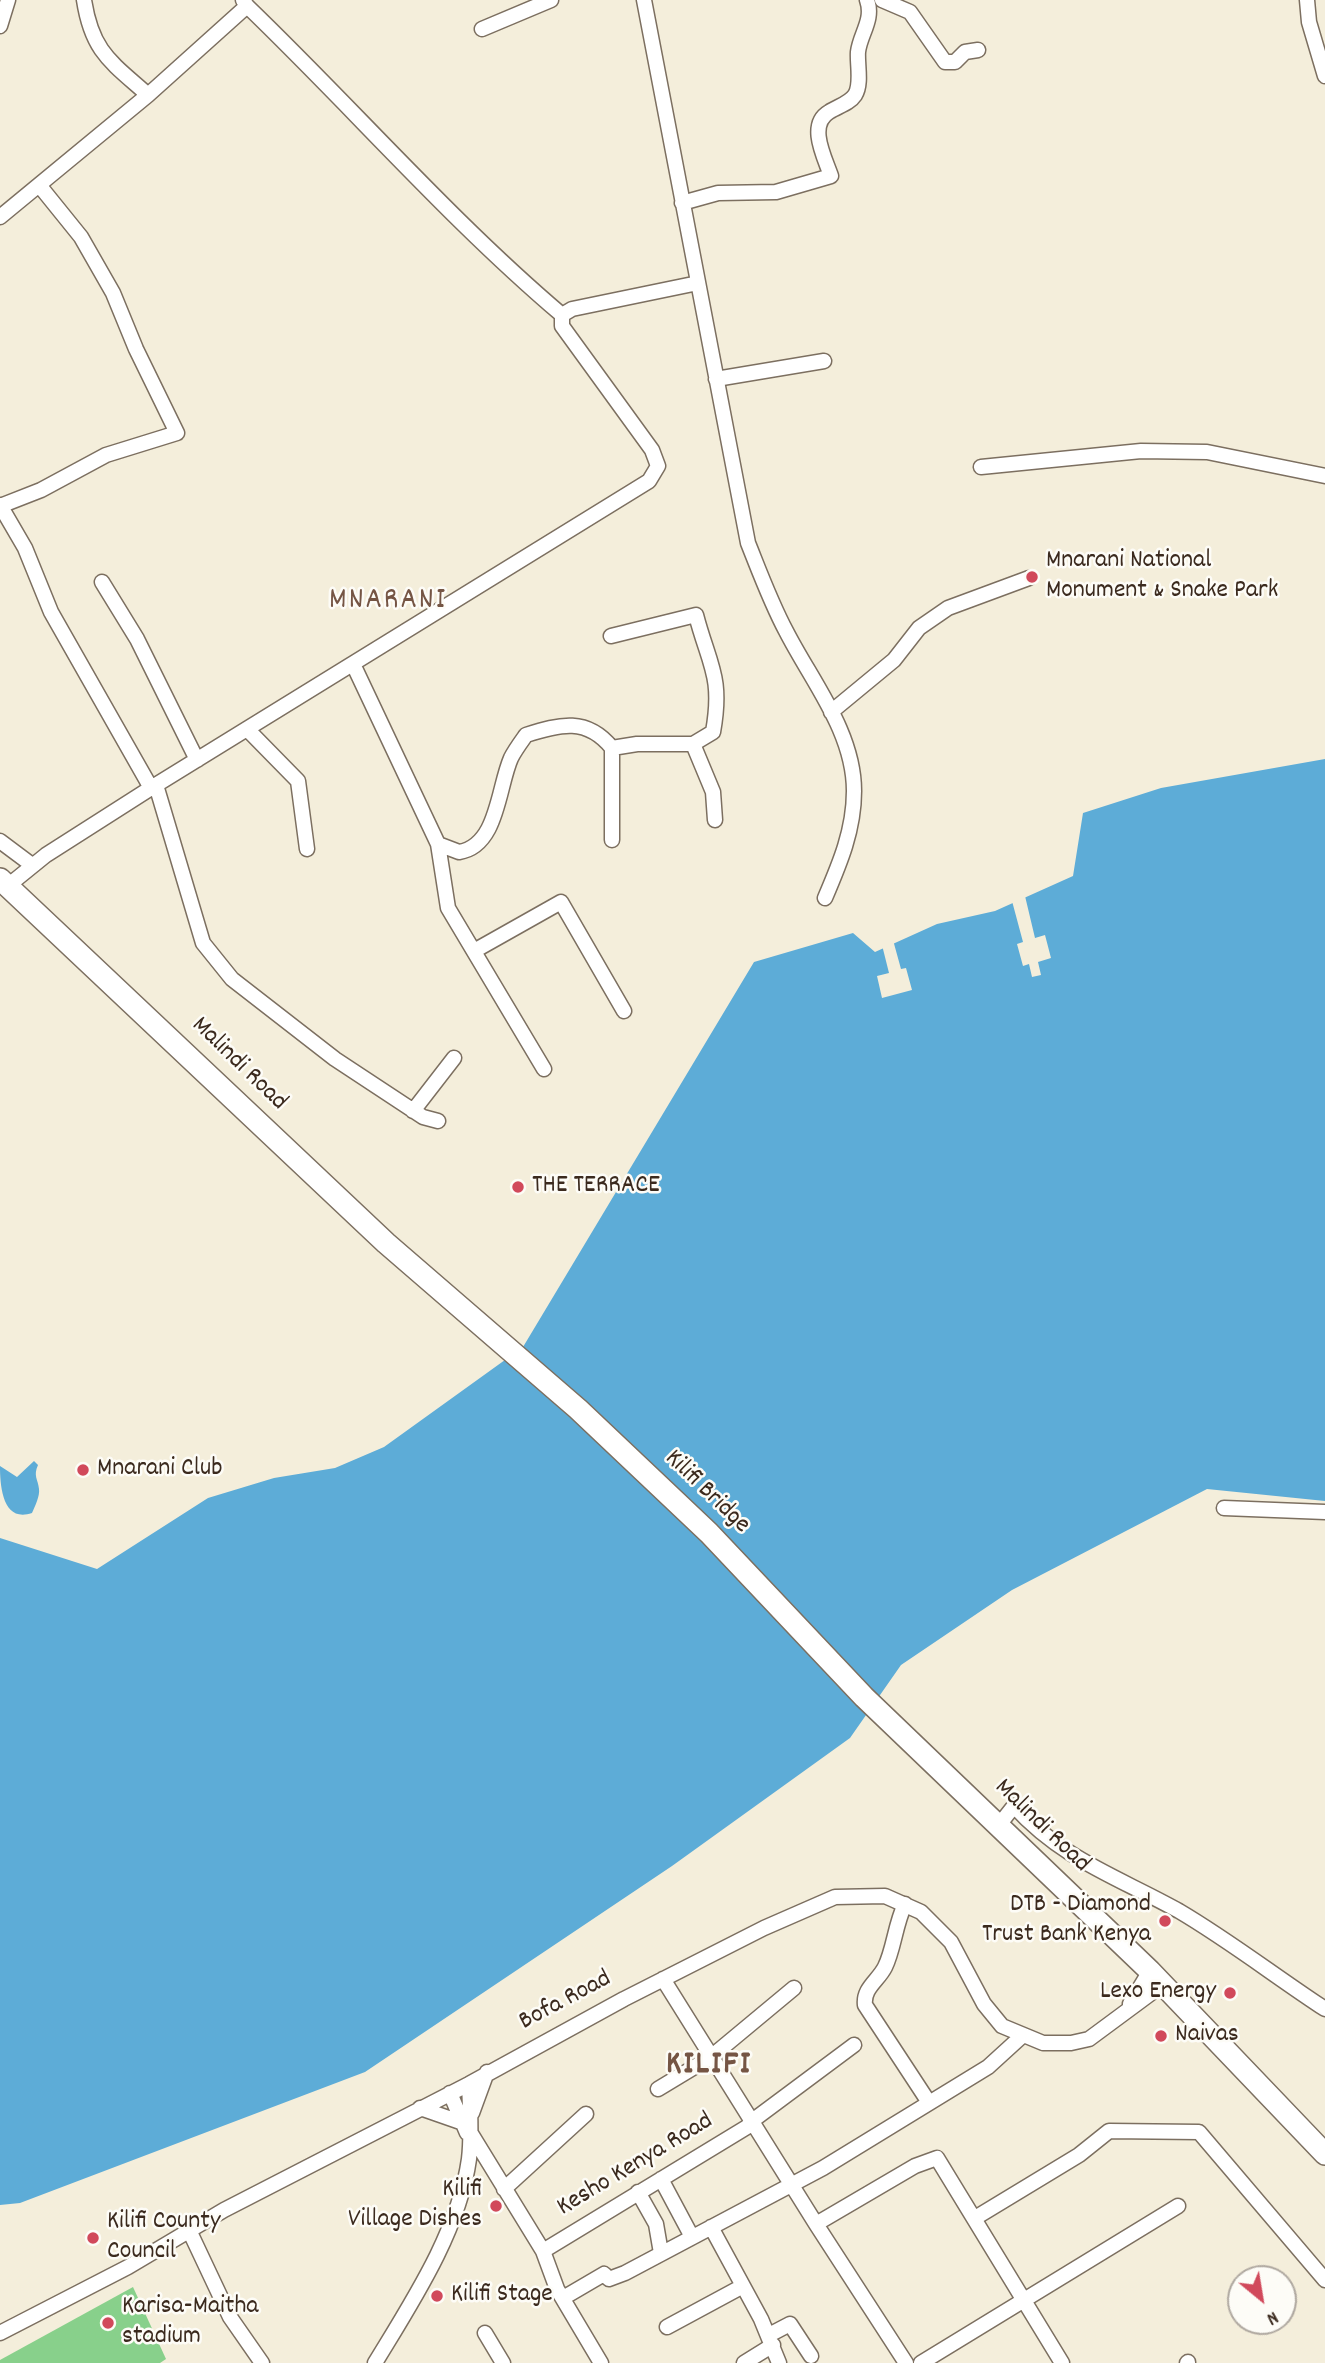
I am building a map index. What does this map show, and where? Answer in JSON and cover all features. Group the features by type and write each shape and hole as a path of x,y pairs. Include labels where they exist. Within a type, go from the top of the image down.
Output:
{"highway":[{"name":"Malindi Road","path":"5,882 276,1141 438,1289"},
{"name":"Kilifi Bridge","path":"438,1289 578,1409 709,1533 864,1697 922,1751"},
{"name":"Malindi Road","path":"922,1751 1156,1978 1325,2154"}],"street":[{"path":"0,26 8,0"},
{"path":"83,0 88,29 96,46 148,95"},
{"path":"482,29 551,0"},
{"path":"644,0 748,543 775,612 831,712 847,747 854,792 845,851 825,898"},
{"path":"682,203 718,192 776,192 831,176 818,134 820,120 826,113 849,102 858,92 858,49 868,24 867,0"},
{"path":"882,0 909,12 945,62 955,62 965,52 978,50"},
{"path":"1307,0 1309,22 1325,76"},
{"path":"0,217 148,95 245,3 407,170 518,278 562,315 562,326 653,450 656,472 639,488 153,787 5,882"},
{"path":"39,185 81,237 113,293 141,359 177,432 106,455 41,490 0,505 25,548 51,612 153,787 202,943 232,979 335,1059 413,1111 438,1121"},
{"path":"562,315 572,309 698,282"},
{"path":"716,379 824,361"},
{"path":"981,467 1141,451 1207,452 1325,476"},
{"path":"831,712 894,660 919,628 948,608 1028,578"},
{"path":"102,582 137,639 197,760"},
{"path":"611,636 696,615 714,665 719,701 713,732 692,744 637,744 612,748"},
{"path":"353,664 438,844 448,908 544,1069"},
{"path":"438,844 459,852 478,845 490,825 512,757 526,734 569,723 604,738 612,748 612,840"},
{"path":"247,729 298,781 307,849"},
{"path":"692,744 713,792 715,820"},
{"path":"0,841 33,865"},
{"path":"474,951 561,902 624,1011"},
{"path":"413,1111 454,1059"},
{"path":"1224,1508 1325,1512"},
{"path":"999,1825 1014,1806 1032,1826 1058,1846 1101,1874 1189,1917 1325,2009"},
{"name":"Bofa Road","path":"0,2333 663,1979 764,1928 835,1897 885,1896 921,1912 941,1930 993,2017 1002,2026 1043,2043 1071,2043 1103,2031 1126,2012 1156,1978"},
{"path":"905,1904 895,1926 888,1960 866,1992 865,2005 928,2101"},
{"path":"663,1979 906,2363"},
{"path":"658,2089 711,2057 794,1988"},
{"path":"563,2298 604,2274 609,2279 614,2278 794,2185 928,2101 988,2067 1022,2036"},
{"name":"Kesho Kenya Road","path":"543,2251 747,2127 752,2120 854,2045"},
{"path":"469,2128 487,2072"},
{"path":"375,2363 448,2232 459,2204 469,2128 469,2084"},
{"path":"450,2093 504,2189 543,2251 563,2298 601,2363"},
{"path":"420,2108 469,2128"},
{"path":"504,2189 586,2114"},
{"path":"975,2218 1079,2155 1109,2131 1199,2133 1325,2280"},
{"path":"816,2224 935,2157 941,2162 1025,2298 1062,2363"},
{"path":"661,2179 692,2236"},
{"path":"638,2192 656,2224 661,2253"},
{"path":"921,2363 1178,2206"},
{"path":"711,2227 771,2340 779,2363"},
{"path":"189,2230 230,2316 262,2363"},
{"path":"667,2327 743,2286"},
{"path":"744,2363 790,2324 811,2356"},
{"path":"485,2333 503,2363"}],"green space":[{"name":"Karisa-Maitha stadium","path":"133,2287 166,2359 160,2363 0,2363 0,2360"}],"water":[{"path":"1325,759 1325,1501 1207,1489 1012,1590 901,1665 850,1738 672,1866 365,2072 20,2203 0,2205 0,1538 97,1569 208,1498 274,1478 335,1468 384,1447 523,1347 754,962 853,933 875,952 937,924 995,911 1073,876 1083,813 1161,788"},
{"path":"34,1461 38,1465 37,1501 32,1513 15,1513 9,1508 2,1493 0,1466 17,1477"}],"pier":[{"path":"1025,896 1035,938 1045,935 1051,958 1038,962 1041,975 1032,977 1029,964 1023,966 1017,944 1023,942 1012,901"},
{"path":"893,940 901,969 906,968 912,990 882,998 877,976 889,973 882,945"}],"place":[{"name":"Mnarani National Monument & Snake Park","path":"1032,577"},
{"name":"THE TERRACE","path":"518,1187"},
{"name":"Mnarani Club","path":"83,1470"},
{"name":"DTB - Diamond Trust Bank Kenya","path":"1165,1921"},
{"name":"Lexo Energy","path":"1230,1993"},
{"name":"Naivas","path":"1161,2036"},
{"name":"Kilifi Village Dishes","path":"496,2206"},
{"name":"Kilifi County Council","path":"93,2238"},
{"name":"Kilifi Stage","path":"437,2296"},
{"name":"Karisa-Maitha stadium","path":"108,2323"}],"district":[{"name":"MNARANI","path":"388,603"},
{"name":"KILIFI","path":"709,2067"}]}
